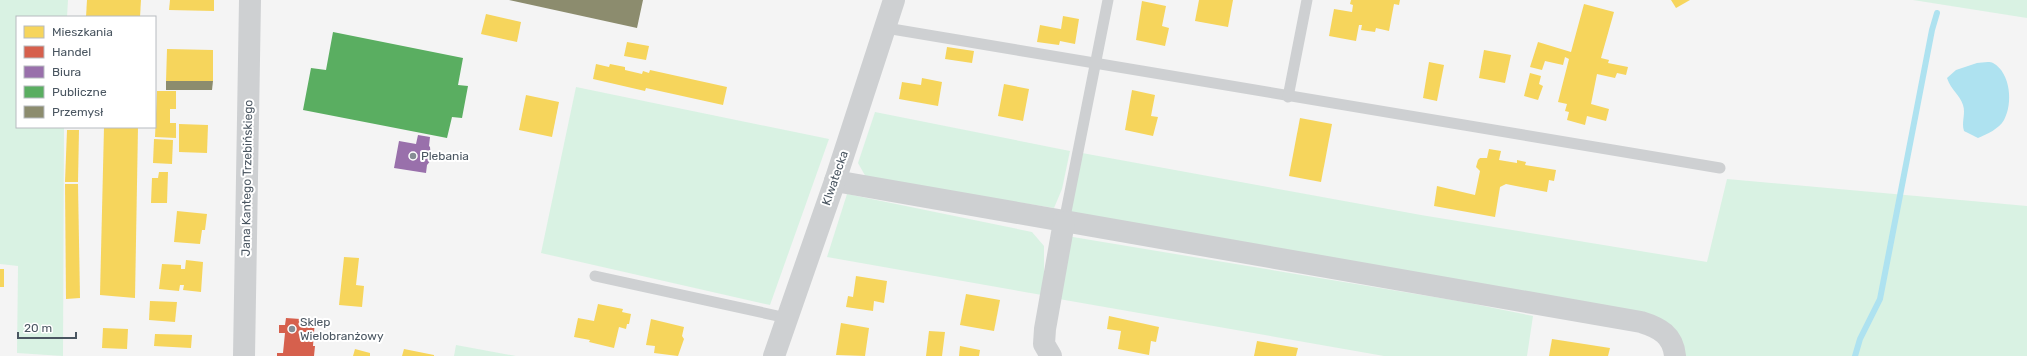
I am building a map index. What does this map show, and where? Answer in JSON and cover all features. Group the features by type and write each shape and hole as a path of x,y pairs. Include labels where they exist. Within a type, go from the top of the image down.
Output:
{"street":[{"name":"Jana Kantego Trzebińskiego","path":"244,356 250,0"},
{"name":"Klwatecka","path":"774,356 835,181 894,0"},
{"path":"835,181 1641,322 1664,331 1671,340 1675,356"},
{"path":"1051,356 1044,344 1045,329 1064,222"}],"lane":[{"path":"1064,222 1094,63 1108,0"},
{"path":"1288,97 1307,0"},
{"path":"886,28 1288,97 1720,168"},
{"path":"595,276 787,318"}],"green space":[{"path":"0,0 68,0 67,16 16,16 16,128 64,128 63,356 17,353 18,266 0,264"},
{"path":"1913,0 2027,0 2027,18"},
{"path":"576,87 829,139 770,305 541,253"},
{"path":"875,112 1070,151 1062,189 1054,208 867,179 858,163"},
{"path":"1082,153 1421,215 1707,262 1727,179 2027,206 2027,356 1682,356 1669,326 1066,219"},
{"path":"847,194 1032,232 1044,246 1044,282 1042,295 827,257"},
{"path":"1067,236 1464,302 1533,316 1527,356 1384,356 1059,299"},
{"path":"456,345 516,356 454,356"}],"water":[{"path":"1977,63 1993,63 2004,74 2009,89 2009,106 2004,120 1992,131 1978,138 1964,131 1963,105 1947,78 1956,70"}],"building: Mieszkania":[{"path":"87,0 141,0 140,16 86,16"},
{"path":"170,0 214,0 214,11 169,10"},
{"path":"1199,0 1233,0 1228,27 1195,21"},
{"path":"1351,0 1400,0 1399,5 1394,4 1389,31 1376,28 1375,32 1361,30 1362,25 1359,25 1356,41 1329,36 1334,9 1352,12 1353,5 1350,4"},
{"path":"1671,0 1690,0 1676,8"},
{"path":"1142,1 1166,6 1162,26 1169,28 1165,46 1136,40"},
{"path":"1584,4 1614,12 1601,58 1609,60 1608,63 1628,67 1626,75 1617,73 1615,78 1597,74 1591,104 1609,109 1606,121 1587,116 1585,125 1567,120 1569,112 1565,111 1567,104 1558,102 1569,59 1565,57 1563,65 1545,61 1542,70 1530,67 1538,42 1571,52"},
{"path":"486,14 521,22 517,42 481,34"},
{"path":"1063,16 1079,19 1075,44 1060,41 1059,45 1037,42 1040,25 1061,29"},
{"path":"627,42 649,46 646,60 624,56"},
{"path":"947,47 974,51 972,63 945,59"},
{"path":"167,49 213,50 213,81 166,81"},
{"path":"1484,50 1511,55 1505,83 1479,78"},
{"path":"1429,62 1444,65 1437,101 1423,98"},
{"path":"596,64 609,67 610,64 625,67 625,70 642,74 643,71 649,73 650,70 727,87 723,105 646,88 645,91 593,79"},
{"path":"1530,73 1541,76 1539,84 1543,86 1538,100 1524,96"},
{"path":"922,78 942,82 938,106 899,99 902,82 921,85"},
{"path":"1004,84 1029,89 1023,121 998,116"},
{"path":"1132,90 1155,95 1151,116 1158,117 1153,136 1125,130"},
{"path":"157,91 176,91 176,109 170,109 170,123 176,123 176,138 155,137"},
{"path":"526,95 559,102 552,137 519,130"},
{"path":"1300,118 1332,124 1321,182 1289,176"},
{"path":"179,124 208,125 207,153 179,152"},
{"path":"104,128 138,128 135,298 100,295"},
{"path":"67,130 79,130 78,182 65,182"},
{"path":"154,139 173,140 172,164 153,163"},
{"path":"1489,149 1501,151 1499,160 1517,163 1517,160 1526,162 1525,165 1556,170 1554,181 1549,180 1547,192 1506,184 1500,187 1495,217 1434,206 1437,186 1475,195 1480,171 1476,167 1478,160 1480,158 1487,158"},
{"path":"159,172 168,172 167,203 151,203 152,178 158,178"},
{"path":"65,184 78,184 80,298 66,299"},
{"path":"177,211 207,214 205,230 202,230 200,244 174,242"},
{"path":"344,257 359,258 356,285 364,286 362,307 339,305"},
{"path":"186,260 203,262 201,292 183,290 184,285 180,285 179,291 159,289 162,264 181,265 181,269 185,269"},
{"path":"0,269 4,269 4,287 0,287"},
{"path":"856,276 887,281 884,303 874,301 873,311 846,307 848,296 853,297"},
{"path":"966,294 1000,300 994,331 960,325"},
{"path":"150,301 177,302 175,322 149,320"},
{"path":"598,304 623,309 622,312 631,314 629,324 627,324 626,329 619,327 614,348 589,342 590,340 574,337 578,318 594,321"},
{"path":"1109,316 1159,327 1156,342 1151,341 1149,355 1118,349 1121,331 1107,329"},
{"path":"651,319 684,327 682,336 684,339 678,356 654,353 655,346 646,345"},
{"path":"841,323 869,328 865,356 836,355"},
{"path":"103,328 128,329 127,349 102,348"},
{"path":"929,331 945,332 942,356 926,356"},
{"path":"155,334 192,335 191,348 154,346"},
{"path":"1552,339 1610,348 1608,356 1549,356"},
{"path":"1257,341 1298,348 1296,356 1254,356"},
{"path":"960,346 980,350 979,356 959,356"},
{"path":"355,349 370,353 370,356 353,356"},
{"path":"404,349 434,355 434,356 402,356"}],"building: Handel":[{"path":"286,318 315,320 313,346 315,346 314,356 277,356 277,353 283,353 285,333 279,333 279,325 285,325"}],"building: Biura":[{"name":"Plebania","path":"418,135 430,137 429,146 431,160 427,165 426,173 394,168 399,141 416,144"}],"building: Publiczne":[{"path":"333,32 463,58 458,85 468,86 462,118 452,117 447,138 303,110 311,68 326,70"}],"building: Przemysł":[{"path":"509,0 643,0 637,28"},
{"path":"166,81 213,81 212,90 166,90"}],"waterway":[{"path":"1855,356 1860,339 1880,299 1932,30 1937,13"}],"place":[{"name":"Plebania","path":"413,156"},
{"name":"Sklep Wielobranżowy","path":"292,329"}]}
